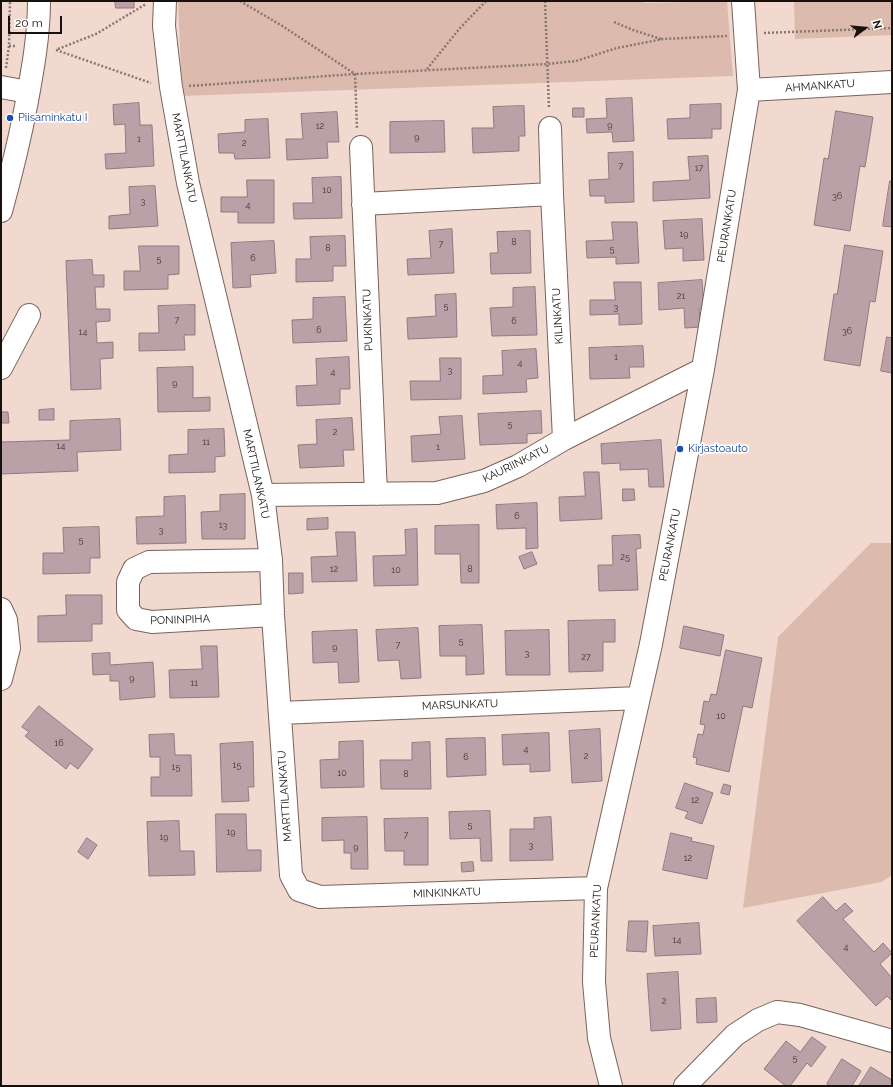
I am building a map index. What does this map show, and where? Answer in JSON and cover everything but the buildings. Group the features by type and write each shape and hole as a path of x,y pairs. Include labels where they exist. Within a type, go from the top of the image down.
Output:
{"street":[{"path":"1,211 16,150 36,48 39,1"},
{"name":"MARTTILANKATU","path":"165,1 164,26 171,87 188,183 263,495 271,560 273,615 291,875 299,890"},
{"name":"PEURANKATU","path":"610,1086 599,1038 594,982 596,888 651,644 703,369 749,90 743,1"},
{"name":"AHMANKATU","path":"749,90 892,82"},
{"path":"2,87 28,92"},
{"name":"KILINKATU","path":"550,128 564,439"},
{"name":"PUKINKATU","path":"361,147 376,494"},
{"path":"363,204 552,194"},
{"path":"1,368 29,315"},
{"name":"KAURIINKATU","path":"263,495 438,493 484,481 518,466 564,439 703,369"},
{"name":"PONINPIHA","path":"271,560 149,562 134,569 128,582 128,610 136,619 152,622 273,615"},
{"path":"1,608 6,620 9,648 1,679"},
{"name":"MARSUNKATU","path":"280,713 639,698"},
{"name":"MINKINKATU","path":"299,890 320,897 596,888"},
{"path":"685,1086 735,1035 758,1020 777,1012 800,1015 892,1041"}],"path":[{"path":"2,87 9,46 10,1"},
{"path":"57,50 96,34 152,1"},
{"path":"240,1 284,27 355,74"},
{"path":"427,70 460,28 486,1"},
{"path":"545,1 550,128"},
{"path":"614,22 662,39"},
{"path":"9,46 57,50 143,81 171,87 355,74 547,64 576,61 617,48 662,39 892,28"},
{"path":"355,74 357,139 361,147"}],"shaded area":[{"path":"178,1 643,1 644,3 727,1 733,76 182,96"},
{"path":"794,1 892,1 892,35 795,39"},
{"path":"871,543 892,543 892,875 882,882 743,908 778,637"}],"place":[{"name":"Piisaminkatu I","path":"10,118"},
{"name":"Kirjastoauto","path":"680,449"}]}
